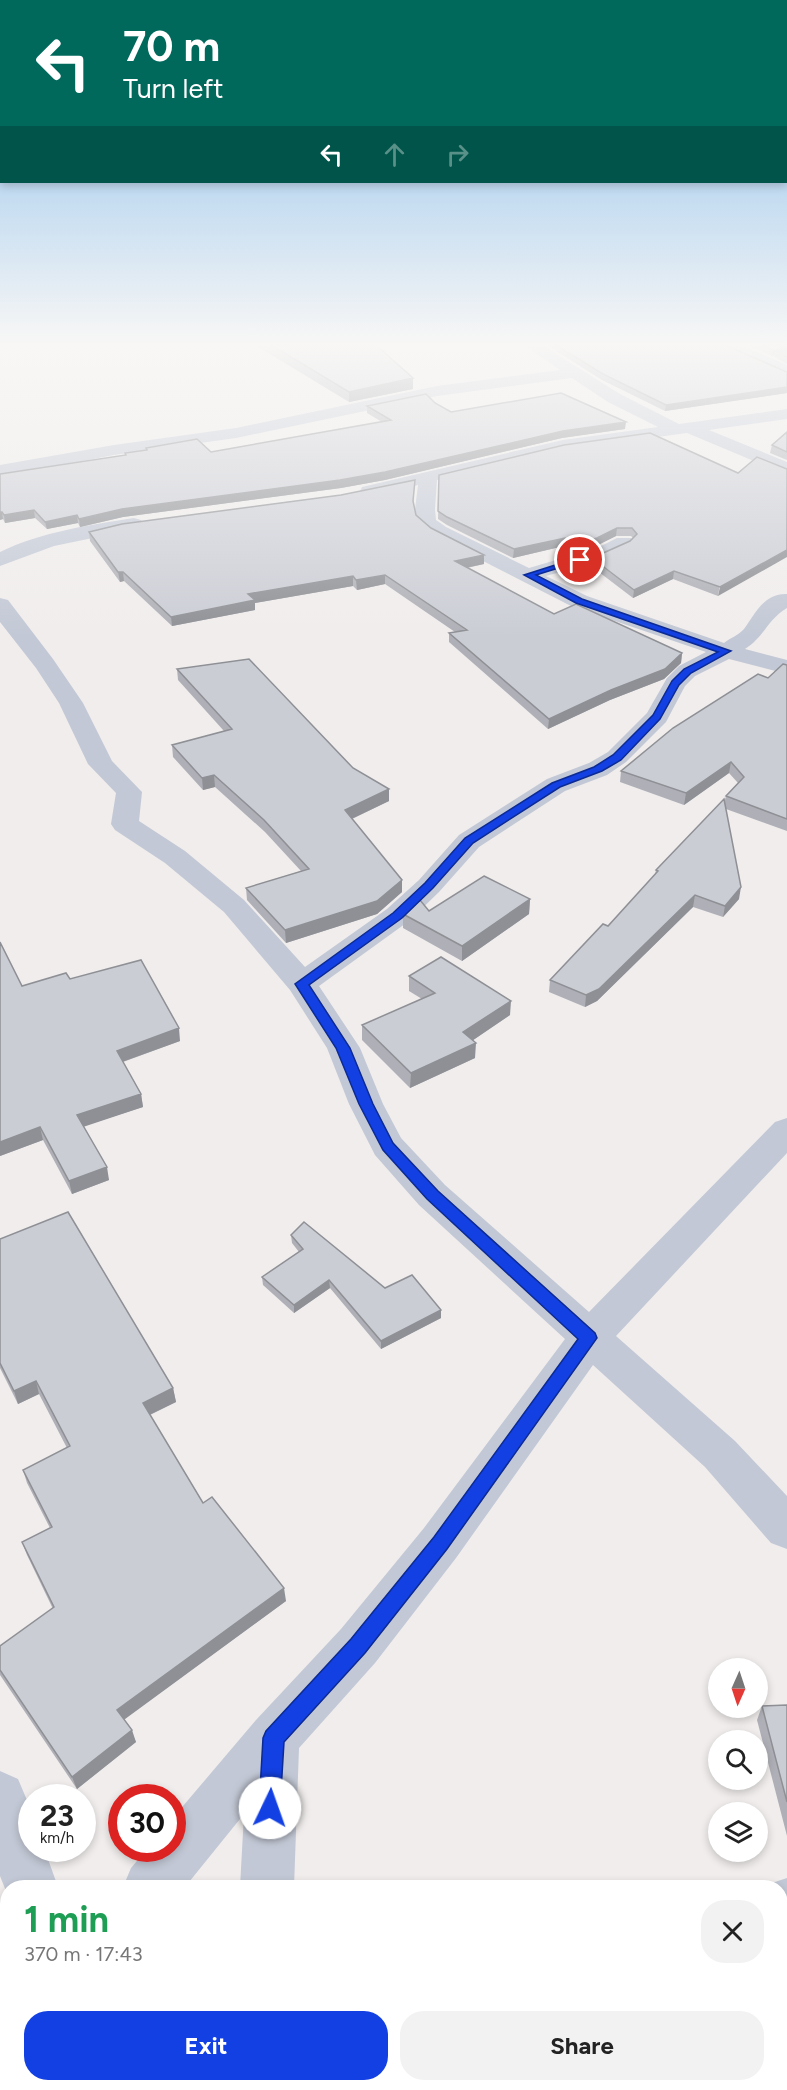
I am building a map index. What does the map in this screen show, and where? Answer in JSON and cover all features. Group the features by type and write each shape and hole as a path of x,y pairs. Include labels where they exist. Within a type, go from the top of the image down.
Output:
{"street":[{"path":"0,471 168,443"},
{"path":"352,494 579,443"},
{"path":"720,443 787,469"},
{"path":"428,476 425,509 427,522 504,565 579,601 726,651 787,667"},
{"path":"0,560 52,541 123,525 158,521"},
{"path":"528,575 604,552 624,542"},
{"path":"302,984 398,915 429,886 469,841 556,785 598,769 617,758 657,717 675,683 687,671 751,635 765,612 784,600"},
{"path":"0,605 45,664 71,703 101,764 129,792 125,824 175,857 234,906 302,984 343,1048 366,1104 388,1146 432,1195 720,1454 787,1528"},
{"path":"156,1880 274,1738 358,1646 440,1543 589,1338 787,1131"},
{"path":"267,1880 274,1738"},
{"path":"0,1797 29,1880"}],"building":[{"path":"177,443 201,443 211,452 264,443 513,443 340,480 122,509 79,519 77,515 45,522 34,510 4,515 0,512 0,474 126,455 125,453"},
{"path":"582,443 671,443 738,473 757,457 787,469 787,550 720,587 674,571 634,590 592,558 630,541 637,534 632,528 617,528 597,538 574,544 565,538 514,549 438,511 439,475"},
{"path":"775,443 787,443 787,452 772,445"},
{"path":"415,480 413,501 416,515 431,528 484,555 455,561 554,614 576,604 682,653 665,669 611,690 549,719 449,633 467,630 385,575 356,580 353,576 248,594 255,600 171,617 123,572 118,572 89,532 122,524 341,495"},
{"path":"249,659 353,768 389,789 345,810 402,880 377,901 285,930 246,888 309,869 264,820 214,775 202,778 172,745 232,729 177,669"},
{"path":"783,664 787,665 787,819 726,796 744,777 731,762 686,793 621,771 673,728 758,674 768,678"},
{"path":"724,799 741,887 725,906 695,895 599,989 586,995 550,980 603,924 608,926 658,871 656,870"},
{"path":"484,876 530,899 462,946 403,914 420,900 429,911"},
{"path":"0,942 22,986 66,973 70,979 141,960 179,1028 117,1051 141,1094 77,1115 107,1167 69,1181 40,1127 0,1142"},
{"path":"441,957 511,1001 463,1032 476,1043 411,1073 362,1025 435,993 409,976"},
{"path":"68,1212 173,1388 143,1403 203,1503 212,1497 284,1588 117,1710 132,1730 72,1777 0,1670 0,1646 54,1607 22,1542 52,1527 23,1470 70,1446 36,1381 14,1391 0,1363 0,1239"},
{"path":"304,1222 385,1288 412,1275 441,1310 381,1341 329,1280 294,1305 262,1277 303,1249 291,1235"},
{"path":"787,1705 787,1802 765,1718 768,1718 768,1706"}],"route":[{"path":"270,1808 274,1738 358,1646 440,1543 589,1338 432,1195 388,1146 366,1104 343,1048 302,984 398,915 429,886 469,841 556,785 598,769 617,758 657,717 675,683 687,671 726,651 579,601 528,575 580,560"}]}
